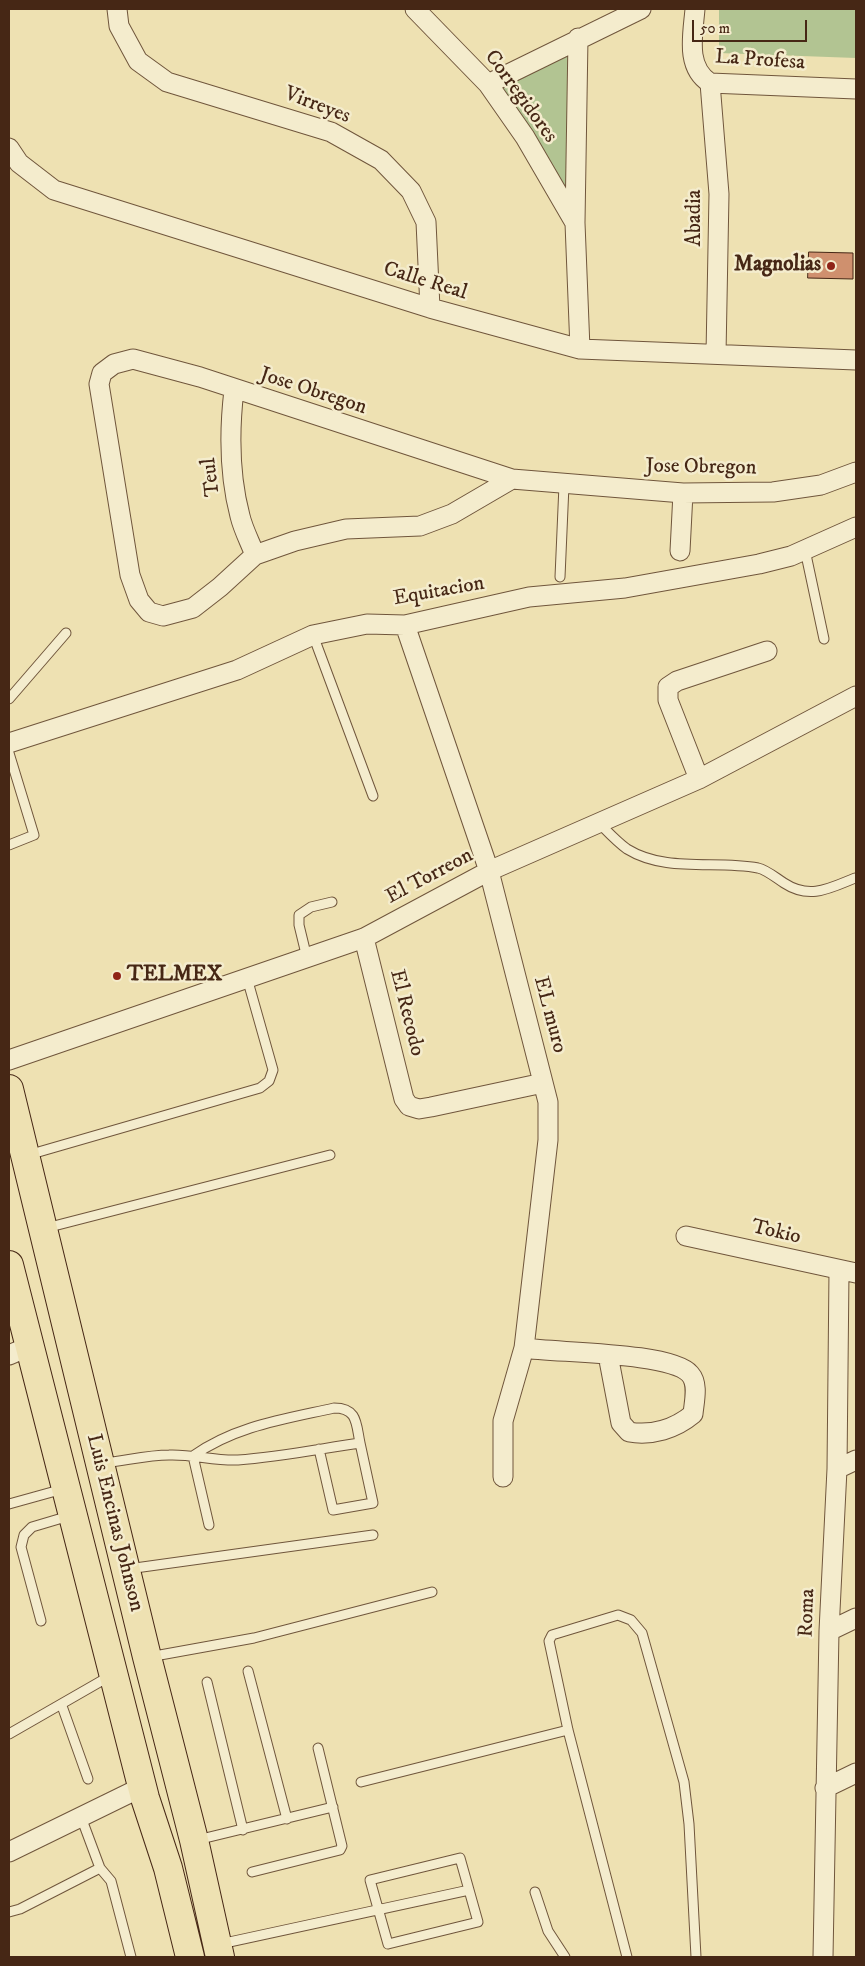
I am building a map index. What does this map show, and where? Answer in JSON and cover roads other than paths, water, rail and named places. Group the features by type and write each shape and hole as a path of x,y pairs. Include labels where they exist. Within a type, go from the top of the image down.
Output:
{"main road":[{"name":"Luis Encinas Johnson","path":"9,1088 146,1657 194,1840 218,1951"},
{"name":"Luis Encinas Johnson","path":"9,1265 19,1351 65,1488 143,1793 168,1868 190,1957"},
{"path":"143,1793 149,1841 174,1957"}],"street":[{"name":"Virreyes","path":"117,9 119,26 138,61 167,82 331,132 381,160 411,191 426,222 430,308"},
{"name":"Corregidores","path":"415,9 488,84 538,159 575,223"},
{"path":"488,84 578,38 641,9"},
{"name":"La Profesa","path":"694,9 692,50 695,67 702,78 710,83 856,89"},
{"name":"Corregidores","path":"578,38 575,223 580,348"},
{"name":"Abadia","path":"710,83 719,194 716,354"},
{"name":"Calle Real","path":"9,148 19,163 54,190 430,308 580,348 856,360"},
{"name":"Jose Obregon","path":"255,555 220,587 193,608 162,616 149,612 139,600 130,575 100,401 99,384 102,373 114,364 134,359 200,377 234,390 512,479 564,485 682,493 773,492 821,485 856,472"},
{"name":"Teul","path":"234,390 231,421 231,462 240,516 255,555"},
{"path":"255,555 296,541 346,529 420,526 452,514 512,479"},
{"path":"680,551 682,493"},
{"name":"Equitacion","path":"9,743 237,670 313,635 367,624 404,625 528,597 625,588 759,564 805,550 856,527"},
{"name":"EL muro","path":"404,625 488,871 548,1102 548,1140 524,1348 503,1421 503,1477"},
{"path":"698,779 668,700 668,687 677,681 767,651"},
{"name":"El Torreon","path":"9,1060 364,938 488,871 698,779 856,696"},
{"name":"El Recodo","path":"364,938 404,1099 409,1106 419,1109 544,1082"},
{"name":"Tokio","path":"686,1236 847,1272"},
{"name":"Roma","path":"823,1957 829,1631 847,1272"},
{"path":"524,1348 638,1356 682,1367 691,1375 696,1389 693,1414 671,1429 637,1434 628,1432 621,1422 608,1355"},
{"path":"837,1469 856,1460"},
{"path":"829,1631 856,1618"},
{"path":"825,1788 856,1773"},
{"path":"9,1852 80,1817 143,1793"}],"lane":[{"path":"560,577 564,485"},
{"path":"805,550 824,639"},
{"path":"9,699 66,634"},
{"path":"313,635 373,796"},
{"path":"9,753 34,835 9,845"},
{"path":"598,823 627,849 652,858 687,865 734,865 761,869 794,890 819,892 856,878"},
{"path":"308,958 299,925 299,915 311,906 332,902"},
{"path":"25,1156 260,1088 269,1081 273,1070 248,978"},
{"path":"43,1229 330,1155"},
{"path":"194,1456 212,1442 241,1430 334,1408 344,1408 350,1411 355,1418 373,1503 333,1510 318,1449"},
{"path":"100,1464 168,1455 194,1456 215,1460 237,1460 360,1443"},
{"path":"194,1456 209,1525"},
{"path":"9,1504 65,1488"},
{"path":"41,1621 21,1547 24,1535 32,1527 72,1515"},
{"path":"126,1569 373,1535"},
{"path":"146,1657 254,1638 432,1592"},
{"path":"627,1957 568,1730 549,1641 552,1635 618,1616 631,1620 642,1633 684,1782 696,1957"},
{"path":"248,1671 287,1819"},
{"path":"9,1734 62,1706 113,1675"},
{"path":"207,1682 243,1830"},
{"path":"62,1706 88,1779"},
{"path":"361,1782 568,1730"},
{"path":"252,1872 340,1850 342,1846 318,1748"},
{"path":"194,1840 243,1830 333,1807"},
{"path":"80,1817 100,1868 112,1881 132,1957"},
{"path":"460,1858 469,1890 478,1922 388,1944 370,1880 460,1858"},
{"path":"9,1912 20,1909 100,1868"},
{"path":"218,1951 379,1910 469,1890"},
{"path":"535,1892 548,1931 565,1957"}],"place":[{"name":"Magnolias","path":"831,266"},
{"name":"TELMEX","path":"117,976"}]}
